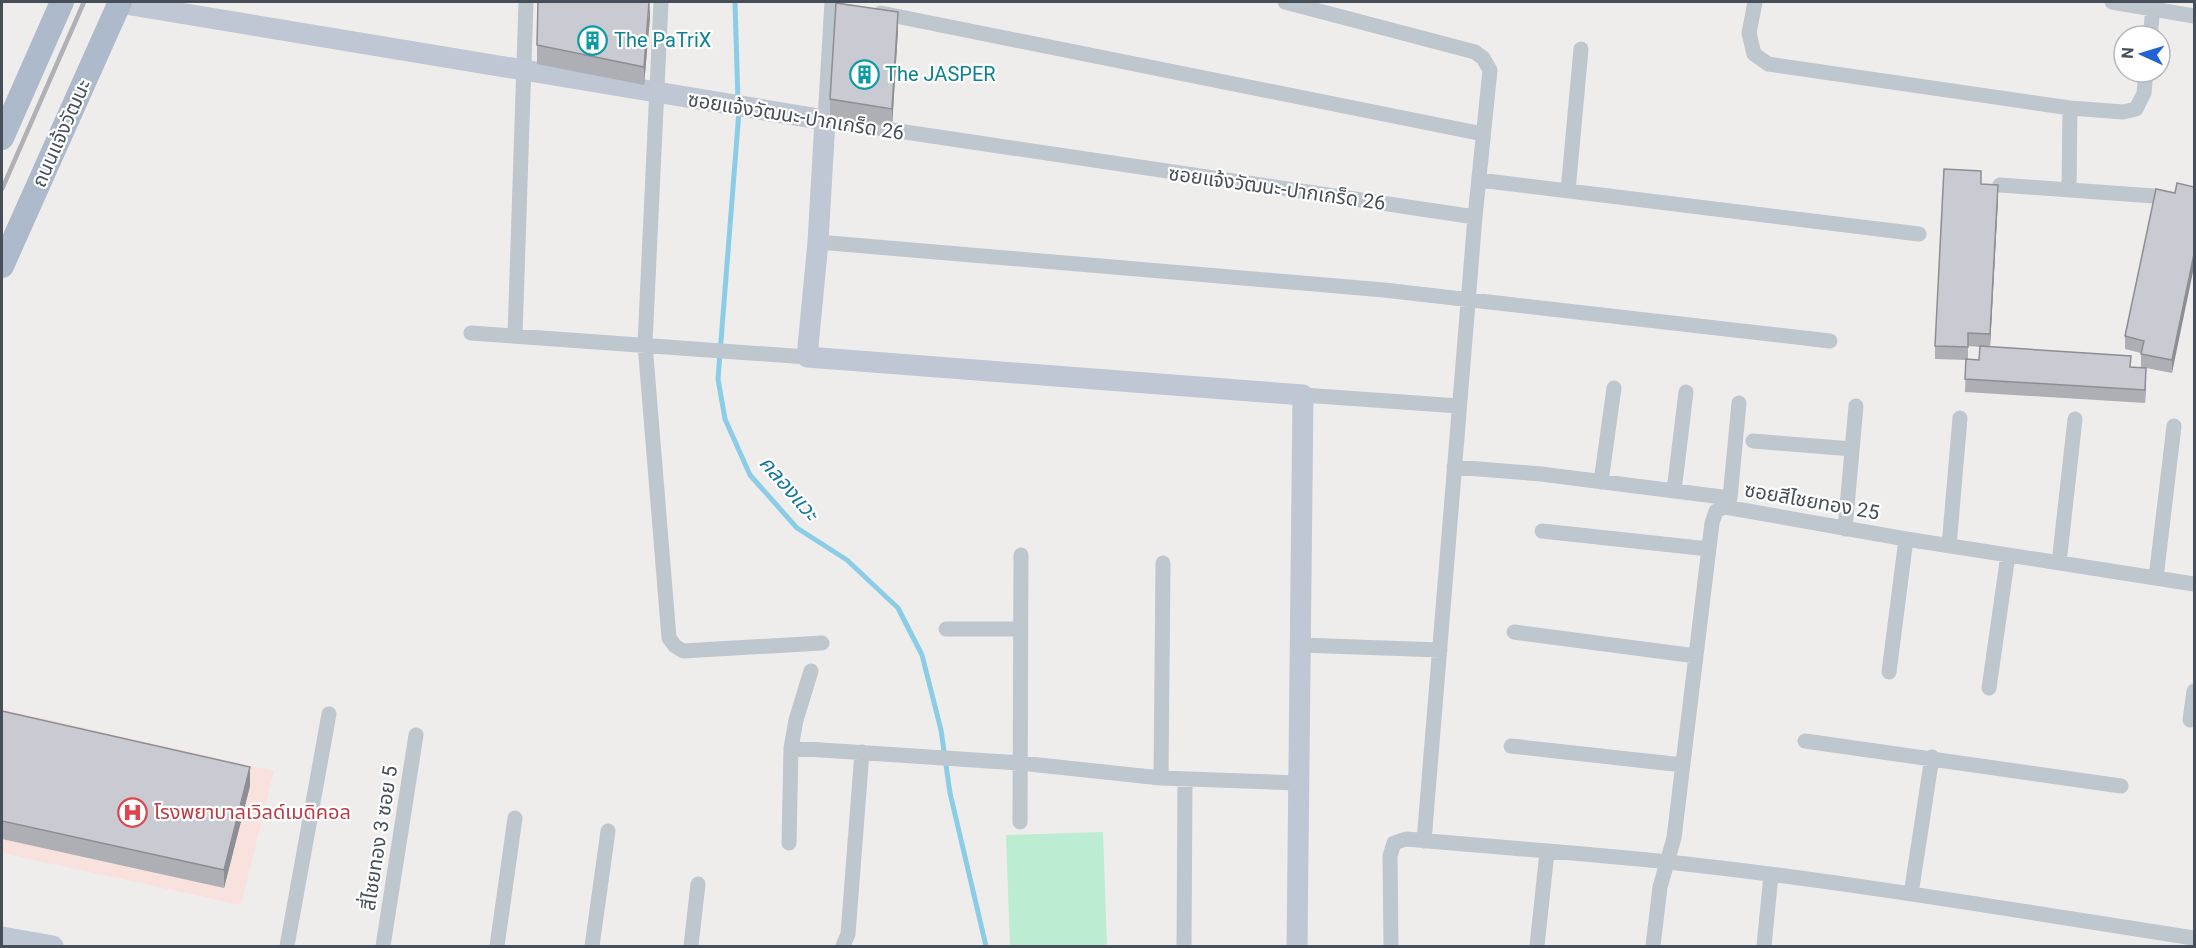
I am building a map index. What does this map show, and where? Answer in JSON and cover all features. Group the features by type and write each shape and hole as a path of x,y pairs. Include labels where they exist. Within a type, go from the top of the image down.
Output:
{"main road":[{"path":"2,138 62,2"},
{"name":"ถนนแจ้งวัฒนะ","path":"2,266 120,2"}],"street":[{"name":"ซอยแจ้งวัฒนะ-ปากเกร็ด 26","path":"120,2 655,94 1475,217"},
{"path":"516,336 526,2"},
{"path":"661,2 645,344 669,638 683,651 822,643"},
{"path":"1285,2 1475,52 1483,58 1490,70 1475,217 1424,841"},
{"path":"1755,2 1749,33 1751,43 1754,54 1768,64 2070,108 2123,112 2136,109 2144,93 2145,84"},
{"path":"2119,2 2194,16"},
{"path":"807,357 818,242 835,4"},
{"path":"2151,24 2153,9"},
{"path":"866,10 1484,134"},
{"path":"1568,191 1581,49"},
{"path":"2069,190 2070,108"},
{"path":"1479,180 1919,234"},
{"path":"2001,185 2154,196"},
{"path":"818,242 1384,290 1830,341"},
{"path":"471,333 645,344 1459,406"},
{"path":"1601,482 1614,388"},
{"path":"1674,491 1686,392"},
{"path":"1297,946 1303,395"},
{"path":"1454,466 1541,474 1730,498 1739,403"},
{"path":"1845,529 1856,406"},
{"path":"1949,546 1960,418"},
{"path":"2059,563 2075,419"},
{"path":"2156,578 2174,426"},
{"path":"1753,441 1852,449"},
{"name":"ซอยสีไชยทอง 25","path":"1653,946 1660,887 1674,838 1709,549 1716,511 1725,507 1845,529 2194,584"},
{"path":"1542,531 1709,549"},
{"path":"1889,672 1906,539"},
{"path":"1020,555 1020,822"},
{"path":"1989,688 2008,555"},
{"path":"1161,778 1163,563"},
{"path":"946,629 1021,629"},
{"path":"1514,632 1696,656"},
{"path":"1300,645 1440,650"},
{"path":"789,843 791,748 796,720 811,671"},
{"path":"2190,720 2194,691"},
{"path":"287,946 329,714"},
{"name":"สี่ไชยทอง 3 ซอย 5","path":"383,946 416,735"},
{"path":"1805,741 2121,786"},
{"path":"1511,746 1683,765"},
{"path":"791,748 1020,763 1161,778 1299,783"},
{"path":"843,946 848,934 862,752"},
{"path":"1911,894 1932,758"},
{"path":"1184,946 1185,779"},
{"path":"497,946 515,818"},
{"path":"592,946 608,831"},
{"path":"1391,946 1390,856 1394,843 1406,839 1668,862 1911,894 2194,937"},
{"path":"1537,946 1547,852"},
{"path":"1764,946 1771,875"},
{"path":"691,946 698,884"},
{"path":"2,937 53,946"}],"shaded area":[{"name":"โรงพยาบาลเวิลด์เมดิคอล","path":"2,709 274,771 241,905 2,853"}],"green space":[{"path":"1103,832 1107,946 1010,946 1006,835"}],"building":[{"name":"The PaTriX","path":"538,2 649,2 644,67 537,45"},
{"name":"The JASPER","path":"836,3 898,12 892,109 830,99"},
{"path":"1944,169 1981,171 1981,184 1998,185 1990,334 1968,333 1968,347 1935,346"},
{"path":"2177,183 2194,187 2194,254 2172,360 2141,354 2144,341 2125,336 2156,189 2175,193"},
{"path":"1980,346 2131,356 2130,367 2146,368 2145,390 1965,379 1966,359 1979,360"},
{"name":"โรงพยาบาลเวิลด์เมดิคอล","path":"2,711 250,767 224,870 2,821"}],"waterway":[{"name":"คลองแวะ","path":"735,2 738,102"},
{"name":"คลองแวะ","path":"739,111 718,379 725,419 750,475 797,528 847,560 898,608 922,655 941,730 950,793 986,946"}],"railway":[{"path":"2,189 84,2"}],"place":[{"name":"The PaTriX","path":"593,40"},
{"name":"The JASPER","path":"864,74"},
{"name":"โรงพยาบาลเวิลด์เมดิคอล","path":"133,812"}]}
